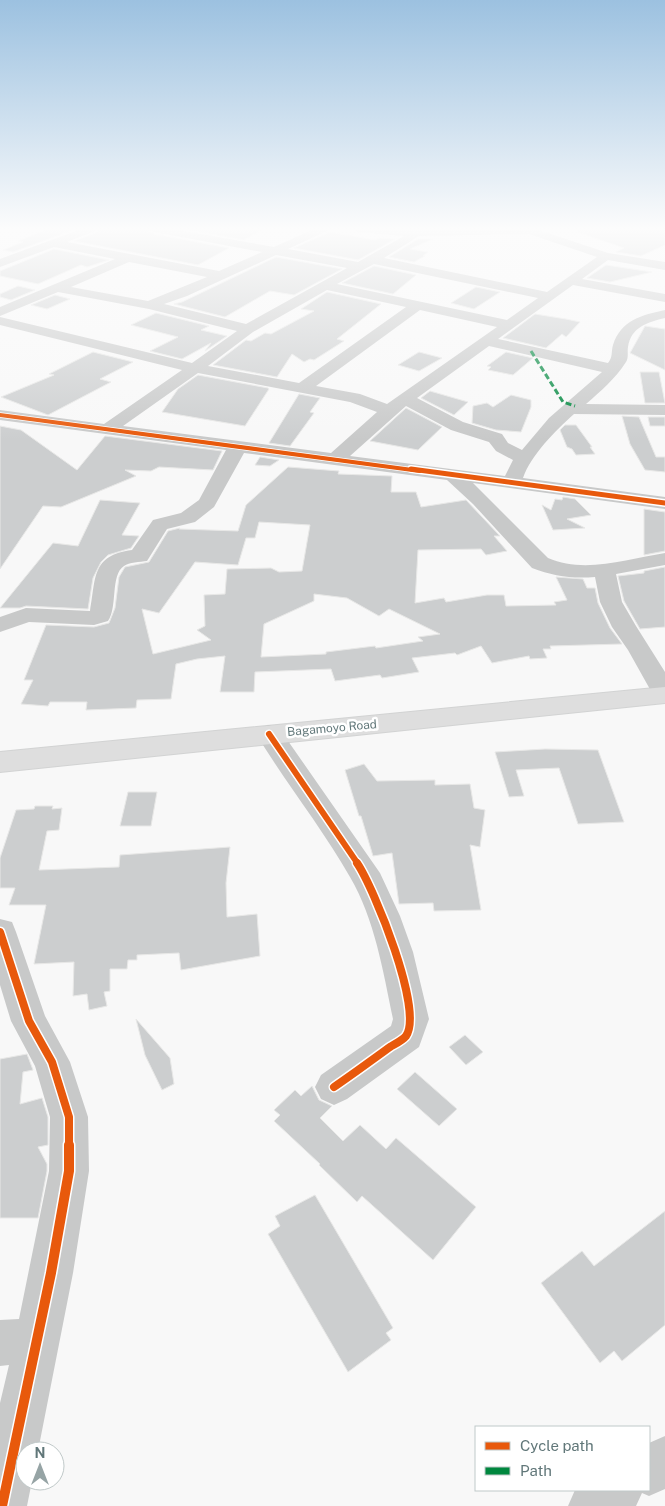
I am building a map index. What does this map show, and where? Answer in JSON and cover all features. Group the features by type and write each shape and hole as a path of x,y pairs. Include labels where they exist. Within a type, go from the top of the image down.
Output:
{"highway":[{"name":"Bagamoyo Road","path":"0,762 665,694"}],"street":[{"path":"0,312 30,299"},
{"path":"118,299 248,328"},
{"path":"149,305 165,299"},
{"path":"107,430 231,343 248,328 302,299"},
{"path":"388,299 510,325"},
{"path":"337,458 404,398 510,325 543,299"},
{"path":"302,388 416,306"},
{"path":"512,482 518,466 555,422 604,380 620,359 620,347 625,335 633,324 665,314"},
{"path":"0,321 195,368 354,398 389,410"},
{"path":"485,341 612,369"},
{"path":"404,398 456,426 496,438 502,447 526,458"},
{"path":"572,409 665,410"},
{"path":"0,415 337,458 665,503"},
{"path":"0,625 26,615 94,618 100,616 106,579 110,568 116,560 140,556 160,524 188,518 202,508 207,503 238,446"},
{"path":"452,474 546,567 564,572 604,569 665,559"},
{"path":"604,569 611,602 624,628 640,650 665,694"},
{"path":"269,734 364,874 384,916 396,952 411,1019 406,1036 334,1087"},
{"path":"0,932 29,1020 52,1062 69,1117 69,1171 51,1273 18,1342 2,1506"},
{"path":"650,1470 665,1461"},
{"path":"593,1506 616,1491"}],"building":[{"path":"45,299 69,299 47,309 31,305"},
{"path":"188,299 256,299 225,317 174,304"},
{"path":"316,299 360,299 381,304 337,339 344,341 314,360 310,359 304,362 292,354 277,377 213,365 246,340 251,341 265,333 271,334 314,311 301,309"},
{"path":"457,299 489,299 474,309 451,303"},
{"path":"156,313 209,326 201,330 227,336 205,351 211,343 182,359 150,351 178,337 131,325"},
{"path":"535,314 580,322 566,337 562,334 546,348 503,338"},
{"path":"645,326 665,329 665,370 630,353"},
{"path":"93,352 133,362 100,379 111,382 48,415 1,397 54,375 49,374"},
{"path":"419,352 442,358 419,371 398,365"},
{"path":"506,352 533,358 513,375 488,370 491,367 487,366"},
{"path":"640,372 659,372 665,403 645,403"},
{"path":"198,375 269,389 245,426 162,412 178,389"},
{"path":"430,391 468,402 454,415 421,398"},
{"path":"299,394 320,398 310,412 314,413 290,446 269,443"},
{"path":"511,395 531,400 531,407 521,432 496,430 472,423 473,406 487,403 493,407"},
{"path":"406,408 442,427 418,450 370,441"},
{"path":"622,416 639,417 656,457 665,457 665,472 645,470 630,444"},
{"path":"648,417 665,417 665,426 650,426"},
{"path":"565,425 576,425 595,454 576,455 572,449 567,447 560,430"},
{"path":"0,426 21,430 77,470 105,436 222,451 213,470 159,467 151,471 125,470 136,476 61,507 43,506 0,569"},
{"path":"260,457 279,460 270,466 255,465"},
{"path":"288,467 339,471 338,474 392,476 391,492 416,492 421,507 466,500 500,536 494,536 507,551 486,555 481,549 418,550 415,603 444,598 446,602 487,595 504,595 506,606 556,605 554,602 567,600 556,577 583,579 587,588 595,588 598,603 610,628 622,644 550,646 551,649 543,649 547,658 530,659 529,656 492,663 481,646 457,655 455,653 412,658 419,672 382,678 380,675 335,681 331,669 255,672 254,692 220,692 225,656 197,659 176,664 171,699 137,700 136,708 86,710 87,702 50,702 48,706 21,704 33,680 24,680 46,625 94,627 109,623 115,608 119,577 125,567 149,562 168,531 180,528 238,531 246,505","holes":["259,522 310,525 302,571 279,572 271,568 227,569 225,594 204,595 205,626 197,630 211,640 153,654 142,609 159,613 195,562 238,565 246,538 255,538","314,594 347,598 379,616 389,609 440,634 418,637 423,641 376,648 375,646 326,652 326,654 261,657 264,624 314,601"]},
{"path":"563,497 575,499 591,515 567,519 585,528 553,530 542,505 551,510 555,499 562,500"},
{"path":"100,500 140,503 122,535 139,536 131,548 108,555 101,562 93,578 88,609 26,606 20,608 0,608 53,543 78,546"},
{"path":"644,509 665,512 665,551 644,555"},
{"path":"665,567 665,627 640,629 624,601 618,576 644,573 644,571"},
{"path":"545,749 598,750 624,822 578,824 559,768 516,770 524,796 509,797 495,752"},
{"path":"364,764 377,781 435,780 435,785 470,784 474,808 485,810 480,847 470,845 481,910 434,911 433,903 399,904 392,853 373,856 345,770"},
{"path":"128,792 157,792 151,826 120,826"},
{"path":"35,806 53,806 52,809 62,808 59,830 47,831 39,870 119,867 120,855 230,847 226,883 227,917 257,914 260,956 181,970 179,953 137,955 137,960 128,960 127,969 110,969 110,991 104,992 107,1006 89,1010 87,994 73,996 74,962 34,964 46,905 9,905 15,888 0,888 0,858 16,810 34,809"},
{"path":"136,1019 170,1058 174,1084 162,1090 145,1055"},
{"path":"465,1035 483,1052 466,1065 449,1047"},
{"path":"27,1054 33,1070 23,1072 20,1104 42,1098 48,1117 48,1145 38,1147 47,1164 47,1171 38,1218 0,1218 0,1059"},
{"path":"415,1072 457,1109 439,1126 397,1089"},
{"path":"312,1086 319,1100 332,1106 320,1118 343,1141 360,1125 386,1149 396,1138 476,1207 433,1260 362,1196 357,1202 274,1121 280,1115 274,1110 295,1090 301,1096"},
{"path":"315,1195 393,1328 386,1333 391,1340 348,1372 268,1234 280,1226 275,1216"},
{"path":"665,1211 665,1325 622,1361 614,1351 600,1363 541,1283 582,1251 594,1266"}],"marked path":[{"path":"531,351 563,402 575,406"}],"cycle path":[{"path":"0,415 665,503"},
{"path":"269,734 364,873 384,916 396,952 411,1019 406,1036 334,1087"},
{"path":"0,932 29,1021 52,1062 69,1117 69,1171 51,1273 2,1506"}]}
